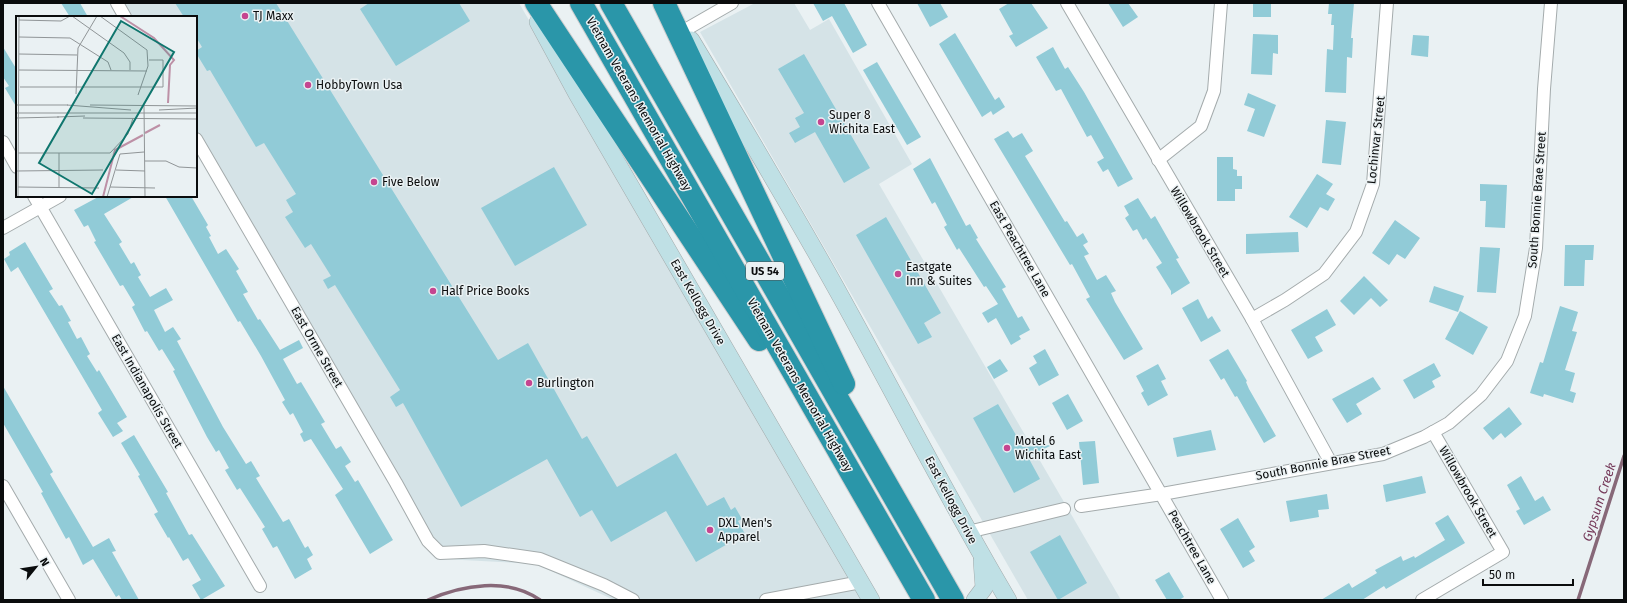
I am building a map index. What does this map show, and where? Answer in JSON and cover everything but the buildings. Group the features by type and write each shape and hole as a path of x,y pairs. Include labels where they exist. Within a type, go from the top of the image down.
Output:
{"highway":[{"path":"536,3 868,504"},
{"name":"Vietnam Veterans Memorial Highway","path":"582,3 924,600"},
{"name":"US 54","path":"611,3 949,594"},
{"path":"664,3 918,538"},
{"path":"905,567 921,600"}],"main road":[{"name":"East Kellogg Drive","path":"527,3 596,127 871,600"},
{"name":"East Kellogg Drive","path":"670,3 768,168 840,294 968,532 1008,600"},
{"path":"975,600 984,588 980,553"}],"street":[{"path":"117,3 124,16"},
{"path":"685,30 732,3"},
{"name":"East Peachtree Lane","path":"878,3 1162,494"},
{"name":"Willowbrook Street","path":"1067,3 1252,319 1331,463"},
{"path":"1158,160 1201,126 1214,91 1221,3"},
{"name":"Lochinvar Street","path":"1252,319 1285,300 1324,274 1356,232 1373,184 1387,3"},
{"name":"South Bonnie Brae Street","path":"1081,506 1162,494 1383,454 1433,432 1449,423 1482,394 1507,361 1525,316 1536,248 1544,89 1551,3"},
{"name":"East Orme Street","path":"197,141 396,483 428,541 440,553 484,551 540,559 604,585 633,600"},
{"path":"3,142 16,165"},
{"name":"East Indianapolis Street","path":"35,197 260,586"},
{"path":"3,228 58,197"},
{"name":"Willowbrook Street","path":"1422,600 1503,552 1433,432"},
{"path":"3,486 69,600"},
{"name":"Peachtree Lane","path":"1162,494 1222,600"},
{"path":"968,532 1064,509"},
{"path":"766,600 861,582"}],"shaded area":[{"path":"113,3 519,3 864,600 614,600 536,564 443,559 197,145 197,16 120,16"},
{"path":"755,3 794,3 810,30 829,19 912,164 879,184 1121,600 1028,600 700,32"}],"waterway":[{"name":"Gypsum Creek","path":"1578,600 1624,456"},
{"name":"Gypsum Creek","path":"428,600 455,590 485,586 514,588 540,600"}],"place":[{"name":"TJ Maxx","path":"245,16"},
{"name":"HobbyTown Usa","path":"308,85"},
{"name":"Super 8 Wichita East","path":"821,122"},
{"name":"Five Below","path":"374,182"},
{"name":"Eastgate Inn & Suites","path":"898,274"},
{"name":"Half Price Books","path":"433,291"},
{"name":"Burlington","path":"529,383"},
{"name":"Motel 6 Wichita East","path":"1007,448"},
{"name":"DXL Men's Apparel","path":"710,530"}]}
